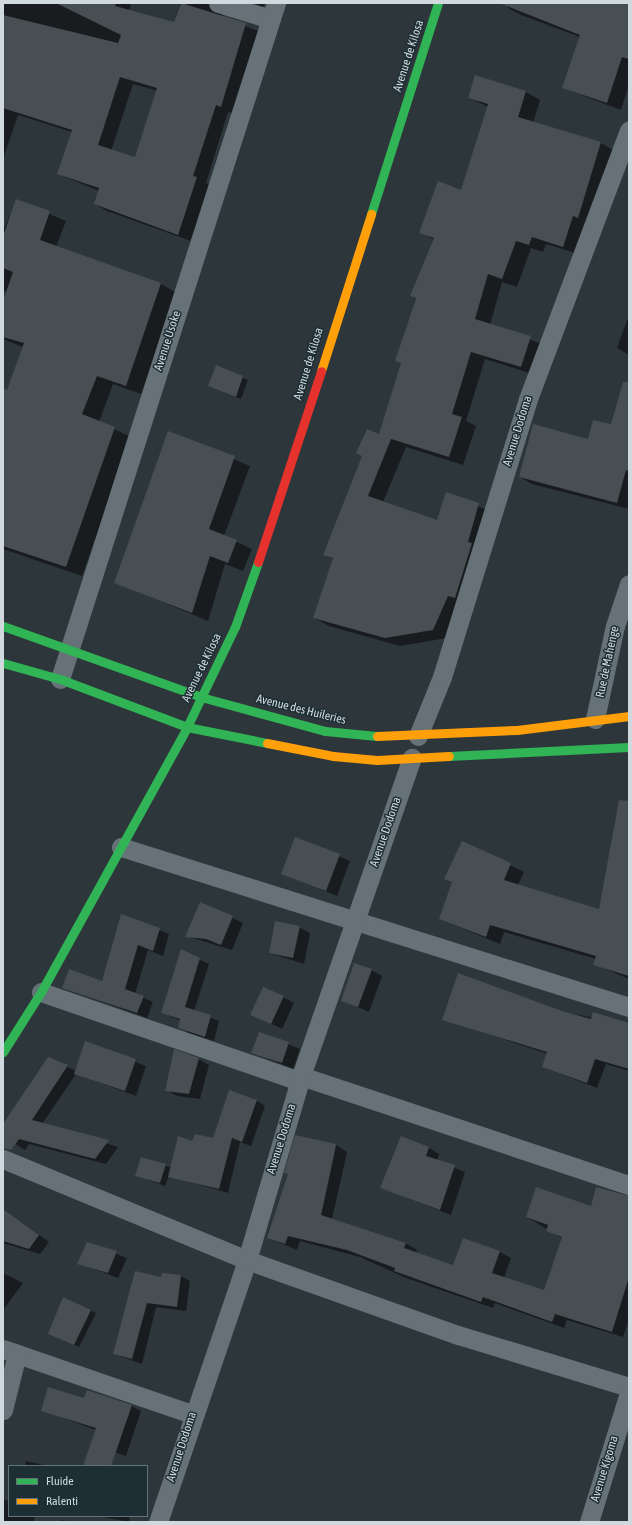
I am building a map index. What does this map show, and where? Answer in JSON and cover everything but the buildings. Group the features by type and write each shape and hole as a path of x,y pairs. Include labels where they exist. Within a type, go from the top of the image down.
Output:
{"main road":[{"name":"Avenue de Kilosa","path":"3,1052 41,992 121,847 187,726 235,627 269,532 438,3"},
{"name":"Avenue des Huileries","path":"3,626 71,648 201,698 326,731 365,737 418,736 517,730 629,716"},
{"path":"3,663 60,679 187,726 306,753 377,760 629,747"}],"street":[{"path":"218,3 273,11"},
{"name":"Avenue Usoke","path":"60,679 273,11"},
{"name":"Avenue Dodoma","path":"418,736 442,677 528,399 629,130"},
{"name":"Rue de Mahenge","path":"596,719 615,626 629,584"},
{"name":"Avenue Dodoma","path":"158,1522 192,1414 247,1260 301,1079 412,758"},
{"path":"121,847 355,924 629,1007"},
{"path":"41,992 301,1079 629,1185"},
{"path":"3,1158 247,1260 458,1335 629,1387"},
{"path":"3,1410 10,1352 192,1414"},
{"name":"Avenue Kigoma","path":"589,1522 629,1392"}],"traffic: fast":[{"path":"371,214 438,3"},
{"path":"3,1052 41,992 187,727 235,627 258,562"},
{"path":"3,626 201,697 325,731 377,736"},
{"path":"3,663 60,679 187,727 267,743"},
{"path":"449,756 629,747"}],"traffic: slow":[{"path":"321,371 371,214"},
{"path":"377,736 517,730 629,716"},
{"path":"267,743 333,756 377,760 449,756"}],"traffic: jam":[{"path":"258,562 321,371"}]}
